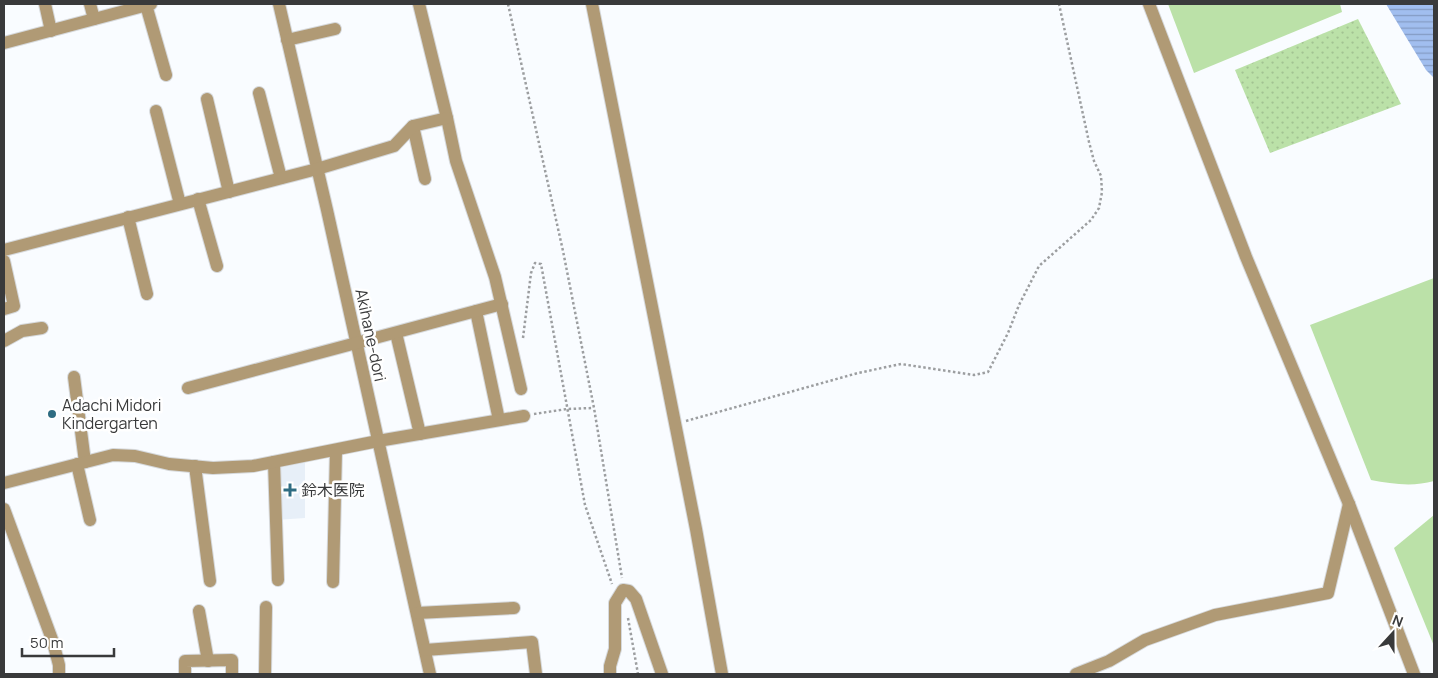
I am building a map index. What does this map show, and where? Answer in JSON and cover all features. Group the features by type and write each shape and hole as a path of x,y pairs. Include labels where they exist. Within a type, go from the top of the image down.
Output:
{"street":[{"path":"44,4 51,31"},
{"path":"90,4 94,19"},
{"path":"4,43 94,19 130,6 149,4 166,76"},
{"name":"Akihane-dori","path":"279,4 430,674"},
{"path":"419,4 456,161 495,277 521,389"},
{"path":"592,4 722,674"},
{"path":"1149,4 1246,257 1349,504 1414,674"},
{"path":"287,40 335,29"},
{"path":"259,94 281,178"},
{"path":"207,99 229,192"},
{"path":"156,111 180,204"},
{"path":"4,250 317,169 394,146 413,126 447,118"},
{"path":"413,126 425,179"},
{"path":"198,199 216,266"},
{"path":"128,218 147,294"},
{"path":"4,261 14,306 4,309"},
{"path":"188,388 502,304"},
{"path":"476,311 499,420"},
{"path":"4,341 22,331 42,328"},
{"path":"396,333 420,434"},
{"path":"74,377 81,463 90,520"},
{"path":"4,483 113,455 124,455 169,464 213,468 253,466 378,441 524,416"},
{"path":"333,582 336,450"},
{"path":"274,462 278,580"},
{"path":"195,466 210,581"},
{"path":"1076,674 1109,661 1145,640 1215,615 1328,592 1349,504"},
{"path":"4,509 53,642 59,665 59,674"},
{"path":"610,674 610,666 615,648 615,602 620,594 629,591 636,599 662,674"},
{"path":"264,674 266,607"},
{"path":"417,613 514,608"},
{"path":"199,611 208,661"},
{"path":"425,650 532,642 536,674"},
{"path":"185,674 185,661 232,660 232,674"}],"path":[{"path":"508,4 555,213 594,408 620,594"},
{"path":"675,424 849,375 901,364 974,375 988,372 1008,334 1019,305 1039,266 1091,220 1099,208 1102,192 1101,176 1094,161 1089,142 1059,4"},
{"path":"522,343 531,274 535,263 541,264 585,505 620,594"},
{"path":"524,416 566,409 594,408"},
{"path":"628,618 638,674"}],"shaded area":[{"name":"鈴木医院","path":"305,456 305,518 276,520 274,462"}],"green space":[{"path":"1168,4 1340,4 1342,12 1194,73"},
{"path":"1358,19 1401,104 1270,153 1235,70"},
{"path":"1434,278 1434,481 1395,484 1371,480 1310,325"},
{"path":"1434,515 1434,646 1394,548"}],"water":[{"path":"1386,4 1434,4 1434,78 1426,70"}],"place":[{"name":"Adachi Midori Kindergarten","path":"52,414"},
{"name":"鈴木医院","path":"290,490"}]}
